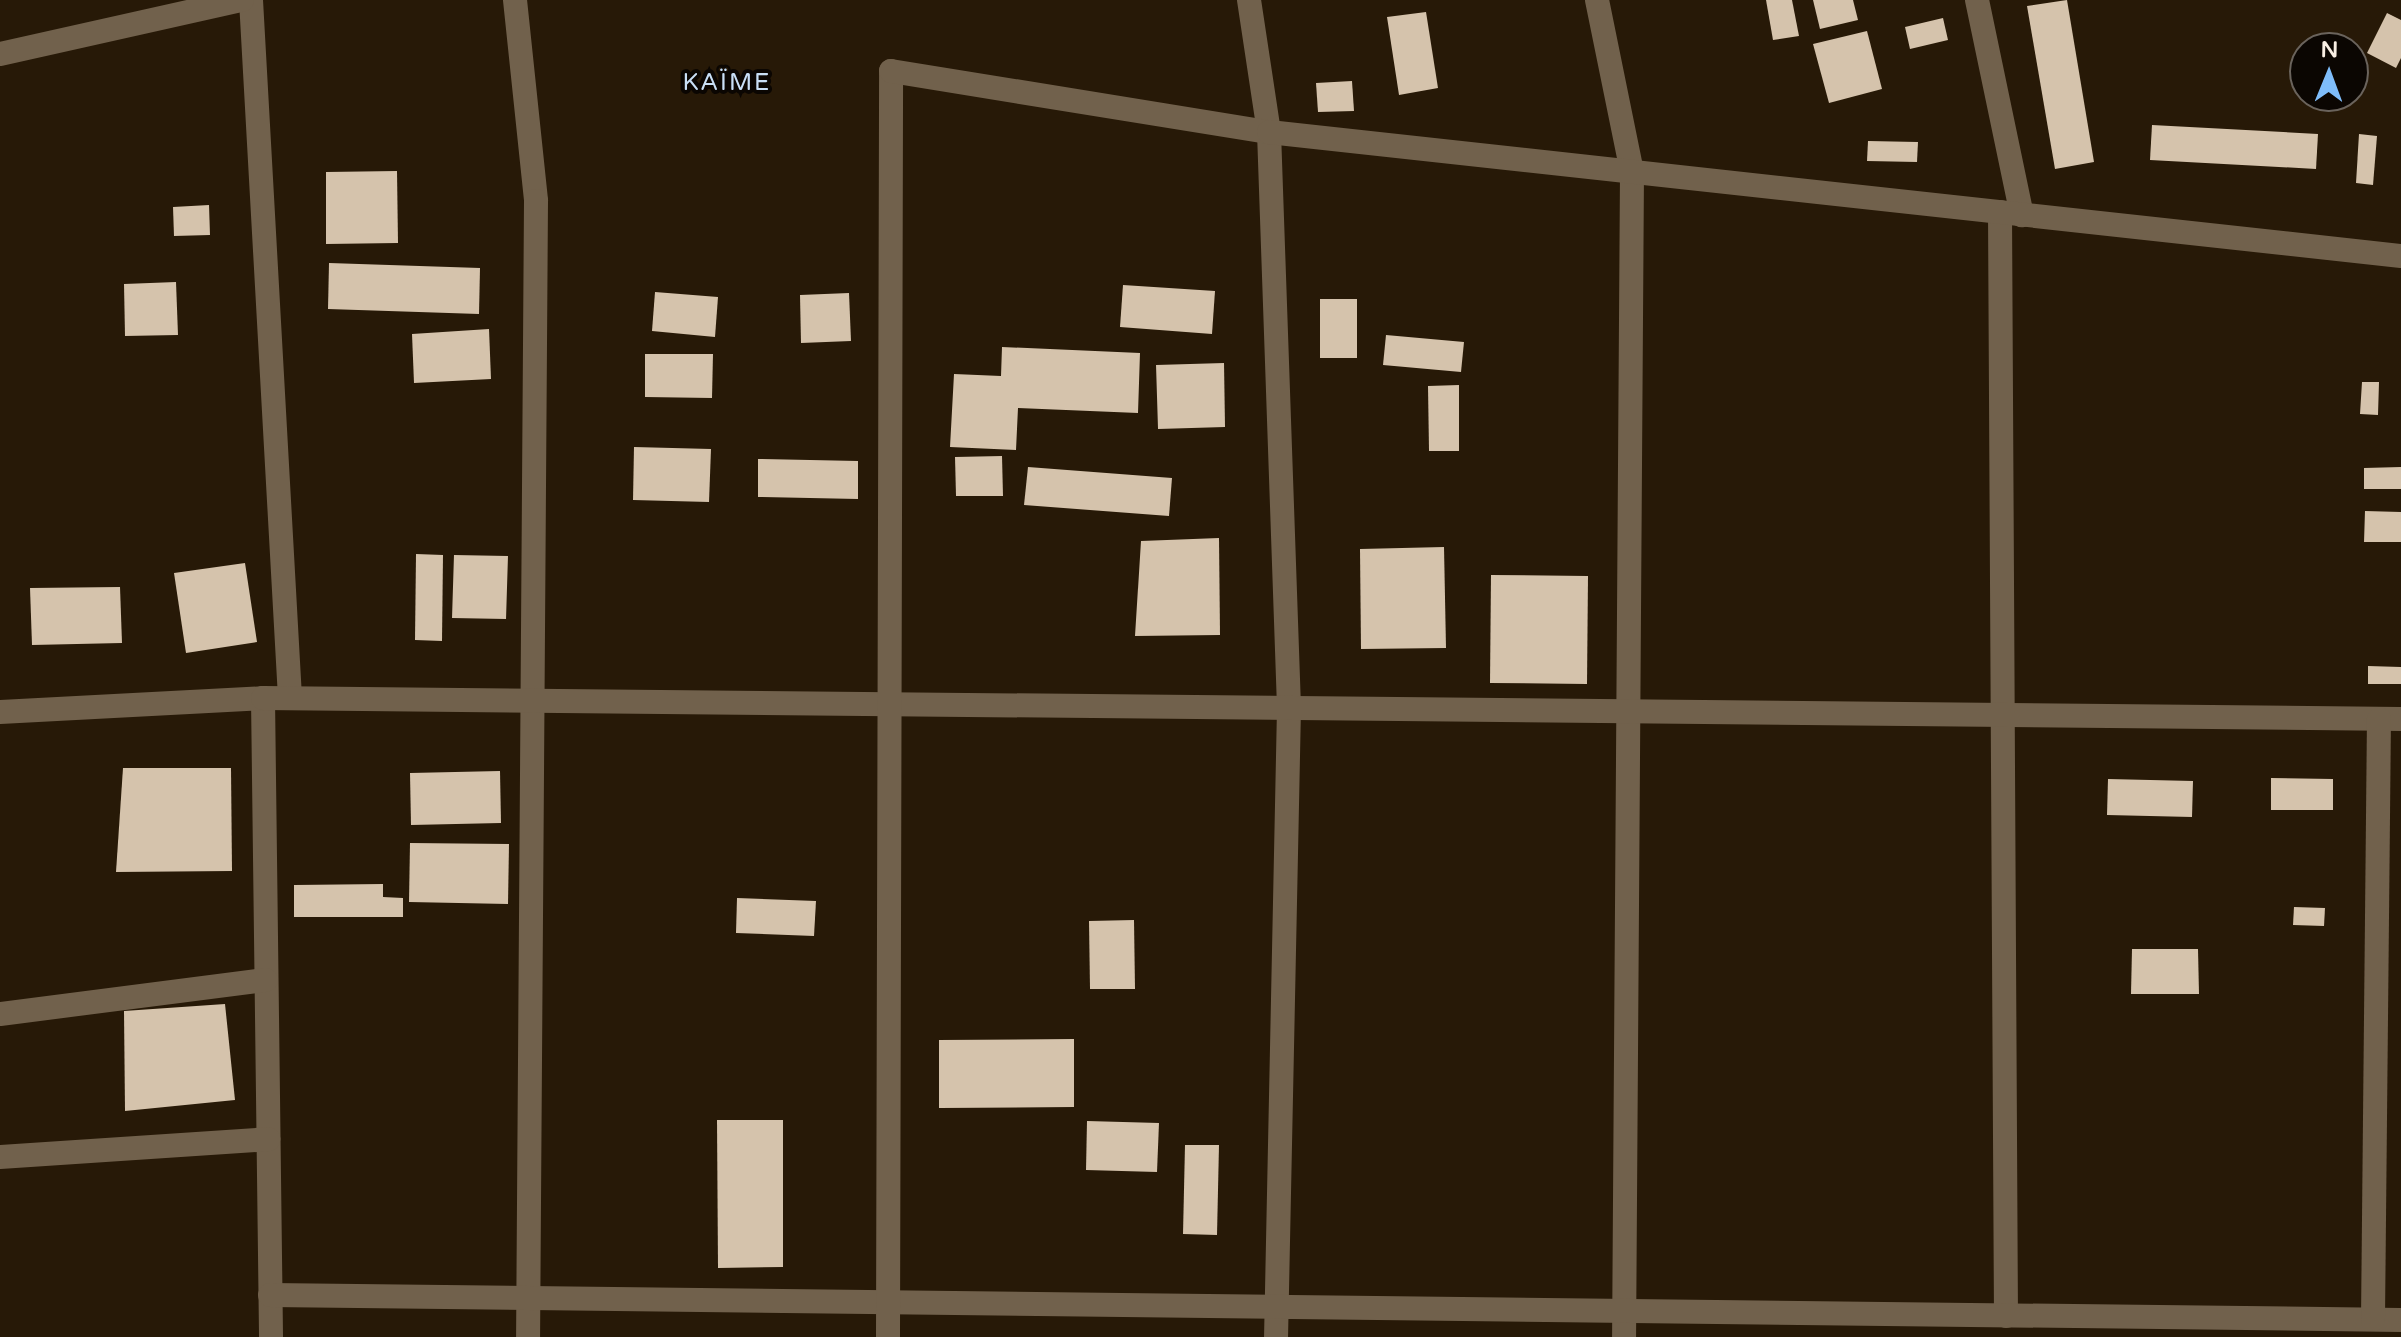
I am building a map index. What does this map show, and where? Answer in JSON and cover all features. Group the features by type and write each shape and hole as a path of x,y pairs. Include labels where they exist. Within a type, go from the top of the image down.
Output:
{"street":[{"path":"0,54 162,9 242,0"},
{"path":"251,0 290,698"},
{"path":"515,0 536,201 528,1337"},
{"path":"1249,0 1269,132 1289,708 1276,1337"},
{"path":"1597,0 1632,172 1624,1337"},
{"path":"1977,0 2011,214 2002,715 2006,1316"},
{"path":"888,1337 891,71 1269,132 2401,256"},
{"path":"263,698 271,1337"},
{"path":"0,712 290,698 2390,719 2373,1319"},
{"path":"0,1014 266,980"},
{"path":"0,1157 268,1139"},
{"path":"270,1295 2401,1320"}],"building":[{"path":"1766,0 1792,0 1799,36 1773,40"},
{"path":"1813,0 1853,0 1858,20 1820,29"},
{"path":"2067,0 2094,162 2055,169 2027,6"},
{"path":"1426,12 1438,88 1399,95 1387,17"},
{"path":"2387,13 2401,20 2401,58 2396,68 2369,54"},
{"path":"1943,18 1948,40 1910,49 1905,27"},
{"path":"1867,31 1882,89 1829,103 1813,44"},
{"path":"1352,81 1354,111 1318,112 1316,83"},
{"path":"2152,125 2318,134 2316,169 2150,160"},
{"path":"2359,134 2377,136 2373,185 2356,183"},
{"path":"1868,141 1918,142 1917,162 1867,161"},
{"path":"397,171 398,243 326,244 326,172"},
{"path":"209,205 210,235 174,236 173,207"},
{"path":"329,263 480,268 479,314 328,309"},
{"path":"176,282 178,335 125,336 124,284"},
{"path":"1123,285 1215,291 1212,334 1120,327"},
{"path":"655,292 718,297 715,337 652,331"},
{"path":"849,293 851,341 801,343 800,295"},
{"path":"1320,299 1357,299 1357,358 1320,358"},
{"path":"489,329 491,379 414,383 412,334"},
{"path":"1386,335 1464,342 1461,372 1383,365"},
{"path":"1002,347 1140,353 1138,413 1018,408 1016,450 950,447 954,374 1001,376"},
{"path":"645,354 713,354 712,398 645,397"},
{"path":"1224,363 1225,427 1158,429 1156,365"},
{"path":"2362,382 2379,382 2378,415 2360,414"},
{"path":"1459,385 1459,451 1429,451 1428,386"},
{"path":"634,447 711,449 709,502 633,500"},
{"path":"1002,456 1003,496 956,496 955,457"},
{"path":"758,459 858,461 858,499 758,497"},
{"path":"1028,467 1172,478 1169,516 1024,505"},
{"path":"2401,467 2401,489 2364,489 2364,468"},
{"path":"2365,511 2401,512 2401,542 2364,542"},
{"path":"1219,538 1220,635 1135,636 1141,541"},
{"path":"1444,547 1446,648 1361,649 1360,549"},
{"path":"416,554 443,555 442,641 415,640"},
{"path":"454,555 508,556 506,619 452,618"},
{"path":"245,563 257,642 186,653 174,573"},
{"path":"1491,575 1588,576 1587,684 1490,683"},
{"path":"120,587 122,643 32,645 30,588"},
{"path":"2368,666 2401,667 2401,684 2368,684"},
{"path":"123,768 231,768 232,871 116,872"},
{"path":"500,771 501,823 411,825 410,773"},
{"path":"2271,778 2333,779 2333,810 2271,810"},
{"path":"2108,779 2193,781 2192,817 2107,815"},
{"path":"410,843 509,844 508,904 409,902"},
{"path":"383,884 383,897 403,898 403,917 294,917 294,885"},
{"path":"737,898 816,901 814,936 736,933"},
{"path":"2294,907 2325,908 2324,926 2293,925"},
{"path":"1134,920 1135,989 1090,989 1089,921"},
{"path":"2132,949 2198,949 2199,994 2131,994"},
{"path":"225,1004 235,1100 125,1111 124,1011"},
{"path":"1074,1039 1074,1107 939,1108 939,1040"},
{"path":"717,1120 783,1120 783,1267 718,1268"},
{"path":"1087,1121 1159,1123 1157,1172 1086,1170"},
{"path":"1185,1145 1219,1145 1217,1235 1183,1234"}],"district":[{"name":"KAÏME","path":"727,83"}]}
